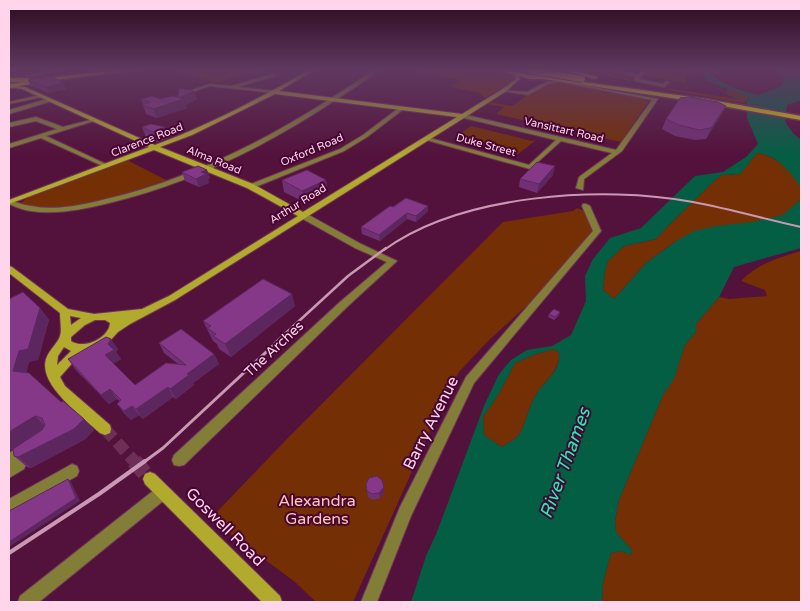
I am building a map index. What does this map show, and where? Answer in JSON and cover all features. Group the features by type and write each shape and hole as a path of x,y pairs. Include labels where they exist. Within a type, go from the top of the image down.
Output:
{"main road":[{"path":"684,98 709,101"},
{"path":"689,98 801,117"},
{"path":"693,98 709,101"}],"street":[{"path":"9,103 33,98"},
{"name":"Alma Road","path":"44,98 156,148 250,186 358,246 393,262"},
{"name":"Clarence Road","path":"9,202 156,148 198,130 263,98"},
{"name":"Vansittart Road","path":"316,98 462,116 617,152"},
{"path":"9,202 18,208 31,210 82,207 118,198 206,168 239,154 338,98"},
{"name":"Arthur Road","path":"83,348 100,343 115,329 172,298 492,98"},
{"path":"580,188 582,178 617,152 655,99 647,98"},
{"path":"9,112 50,100"},
{"name":"Oxford Road","path":"250,186 342,150 359,140 402,108"},
{"path":"9,125 36,119 62,129"},
{"path":"9,146 92,120"},
{"path":"41,136 107,166"},
{"name":"Duke Street","path":"426,139 530,167 560,139"},
{"name":"Barry Avenue","path":"369,602 405,512 470,380 597,231 586,206"},
{"path":"294,222 293,210 313,210"},
{"name":"The Arches","path":"178,460 344,304 393,262"},
{"path":"9,269 65,312 65,338 69,346 83,348"},
{"name":"Arthur Road","path":"65,312 106,317 146,311"},
{"path":"94,317 79,324 65,338 55,350 51,368 54,380 61,389 105,429"},
{"path":"106,317 114,321 115,329"},
{"path":"54,375 71,357 83,348"},
{"path":"9,461 40,439"},
{"path":"9,507 72,471"},
{"name":"Goswell Road","path":"150,479 274,602"},
{"path":"26,602 163,492"}],"green space":[{"path":"524,98 643,98 649,101 621,142 496,114 504,107 487,104 490,102 512,106"},
{"path":"711,98 750,98 743,103"},
{"path":"471,126 532,141 536,140 518,154 455,137"},
{"path":"757,153 770,156 782,164 798,181 801,187 801,199 784,215 676,241 646,263 614,299 603,290 608,261 624,246 656,239 715,180 722,175 740,174"},
{"path":"127,160 166,180 113,198 76,205 38,207 20,204 28,197"},
{"name":"Alexandra Gardens","path":"577,208 587,212 592,231 544,290 487,342 459,372 446,396 353,602 316,602 295,582 210,519 503,222 573,211"},
{"path":"801,251 801,602 602,602 603,583 611,553 621,551 631,555 632,550 616,532 615,521 619,500 663,395 674,378 685,345 696,332 696,324 719,297 729,299 767,296 765,290 741,281 762,265"},
{"path":"554,349 559,353 555,370 534,398 518,436 502,447 484,435 483,417 498,395 515,363"}],"water":[{"name":"River Thames","path":"748,98 801,98 801,100 787,105 785,122 801,140 801,188 788,170 777,160 757,153 740,174 722,175 715,180 656,239 624,246 608,261 603,290 614,299 646,263 676,241 694,231 783,215 801,199 801,248 734,267 719,297 696,324 696,332 685,345 674,379 663,395 619,500 615,521 616,532 632,550 631,555 621,551 611,553 603,583 602,602 411,602 426,556 437,532 484,406 498,376 511,360 527,350 552,346 571,335 586,301 585,276 593,259 610,238 641,228 695,176 723,172 746,157 758,144 747,118 747,101 750,99","holes":["554,349 559,353 555,370 534,398 518,436 502,447 484,435 483,417 498,395 515,363"]}],"building":[{"path":"680,98 693,98 718,102 726,106 711,128 699,130 679,125 666,119"},
{"path":"141,99 184,99 153,109 142,105 150,102"},
{"path":"151,124 165,127 153,132 142,127"},
{"path":"537,162 555,166 539,184 520,179"},
{"path":"198,166 207,170 201,172 206,174 196,179 182,172"},
{"path":"307,170 326,180 302,191 282,180"},
{"path":"406,198 428,206 416,216 407,213 379,235 361,227 390,206 393,207"},
{"path":"263,279 292,294 225,344 213,336 216,334 207,328 211,326 203,321"},
{"path":"23,292 40,308 28,349 19,351 13,371 29,373 61,402 63,401 84,419 74,429 18,457 14,456 13,449 42,430 45,425 42,418 35,416 9,432 9,299"},
{"path":"554,309 560,312 555,317 549,314"},
{"path":"181,329 214,354 170,389 168,387 136,409 132,406 124,411 117,404 121,400 110,389 101,395 68,359 106,337 111,339 108,344 114,350 105,355 135,385 166,363 186,365 159,343"},
{"path":"377,476 382,480 384,487 379,493 372,494 367,491 366,484 369,478"},
{"path":"68,479 76,498 9,542 9,511"}],"waterway":[{"path":"737,98 750,101"}],"tunnel":[{"path":"105,429 135,462"},
{"path":"134,461 150,479"}],"railway":[{"path":"384,250 416,231 452,216 492,206 576,195 618,194 693,202 801,227"},
{"path":"275,343 348,276 386,248"},
{"path":"144,462 163,448 277,342"},
{"path":"9,553 99,494 145,461"}]}
